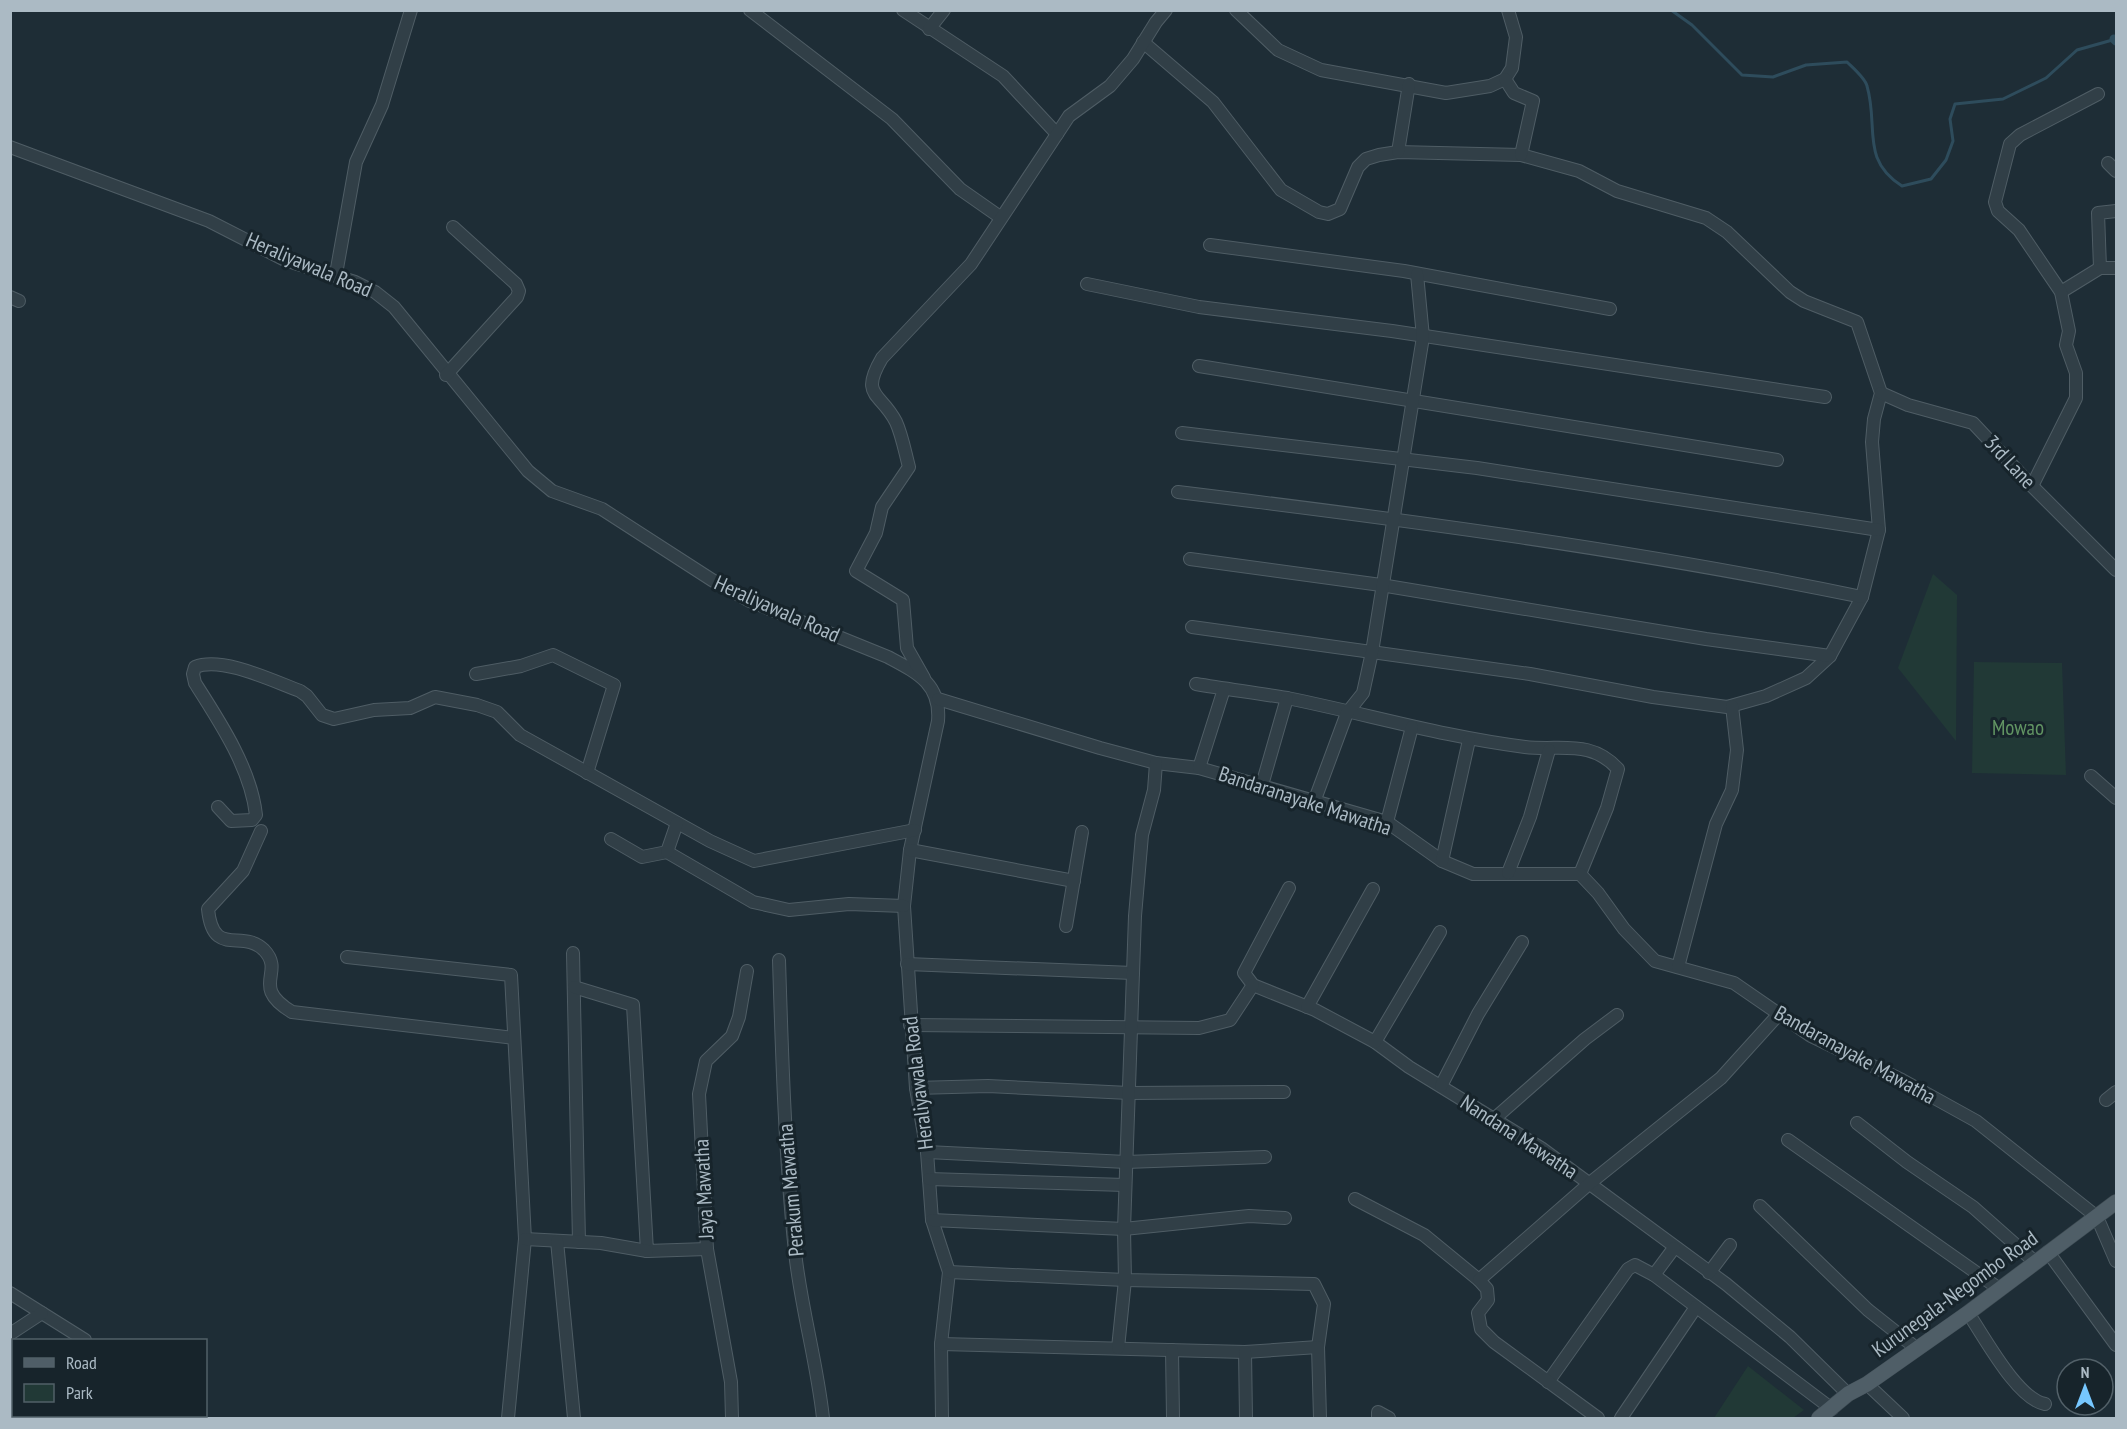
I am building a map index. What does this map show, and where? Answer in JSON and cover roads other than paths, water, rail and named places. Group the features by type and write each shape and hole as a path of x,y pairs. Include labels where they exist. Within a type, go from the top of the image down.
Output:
{"main road":[{"name":"Kurunegala-Negombo Road","path":"1819,1419 1848,1394 1867,1384 1968,1313 1998,1288 2116,1202"}],"street":[{"path":"336,274 356,162 382,105 411,10"},
{"path":"750,10 892,119 960,189 1000,218"},
{"path":"903,10 1003,76 1057,134"},
{"path":"929,29 944,10"},
{"path":"927,682 907,648 903,600 856,571 876,533 882,507 909,467 896,421 874,394 872,376 882,358 971,264 1069,116 1110,86 1133,59 1166,10"},
{"path":"1236,10 1278,50 1321,70 1409,84 1426,91 1446,93 1490,86 1505,79 1512,68 1516,37 1508,10"},
{"path":"1143,42 1213,102 1281,190 1318,212 1328,214 1340,209 1353,175 1366,159 1398,152 1521,155 1579,171 1617,191 1706,218 1727,232 1790,292 1804,301 1857,322 1881,393 1874,419 1872,442 1879,530 1862,597 1830,656 1806,678 1766,696 1732,706 1653,697 1530,674 1192,627"},
{"path":"1505,79 1514,93 1533,101 1521,155"},
{"path":"1398,152 1409,84"},
{"path":"2032,486 2076,398 2076,373 2066,345 2069,331 2061,292 2019,230 1998,211 1995,202 2010,144 2020,135 2098,94"},
{"name":"Heraliyawala Road","path":"10,147 210,221 285,260 336,274 385,299 528,471 552,491 602,509 712,580 750,601 873,650 907,668 927,682 938,699 938,721 910,850 904,906 910,1025 916,1088 927,1152 932,1220 949,1272 941,1344 942,1419"},
{"path":"2100,268 2098,213 2116,211"},
{"path":"446,375 518,297 519,291 516,284 453,227"},
{"path":"1210,245 1417,274 1610,309"},
{"path":"2061,292 2100,268 2116,267"},
{"path":"1314,802 1347,713 1363,693 1372,652 1381,585 1423,337 1417,274"},
{"path":"1087,284 1198,307 1423,337 1825,397"},
{"path":"1198,366 1777,460"},
{"name":"3rd Lane","path":"1881,393 1908,405 1973,423 2116,570"},
{"path":"1182,433 1402,458 1879,530"},
{"path":"1178,492 1392,518 1751,574 1862,597"},
{"path":"1190,559 1381,585 1706,639 1830,656"},
{"path":"476,674 521,666 553,656 614,685 587,773"},
{"path":"218,807 231,821 252,820 256,815 254,796 217,717 195,683 193,674 195,667 206,663 229,666 300,691 322,715 334,720 374,710 410,708 435,697 477,705 497,712 520,735 677,823 754,861 915,830"},
{"path":"1196,684 1287,699 1469,740 1549,750 1576,747 1607,756 1618,769 1608,808 1580,874"},
{"path":"1199,768 1224,689"},
{"name":"Bandaranayake Mawatha","path":"938,699 1156,763 1199,768 1387,822 1442,861 1473,874 1580,874 1598,893 1624,929 1655,960 1734,983 1811,1036 1902,1080 1976,1121 2097,1218"},
{"path":"1262,785 1287,699"},
{"path":"1678,967 1716,824 1732,790 1737,750 1732,706"},
{"path":"1387,822 1412,727"},
{"path":"1442,861 1469,740"},
{"path":"1508,873 1530,817 1549,750"},
{"path":"1118,1348 1125,1280 1125,1185 1133,973 1142,835 1154,790 1156,763"},
{"path":"2091,776 2116,798"},
{"path":"667,852 677,823"},
{"path":"261,831 243,871 208,909 210,926 218,937 264,950 272,966 269,987 274,1002 292,1012 514,1038"},
{"path":"1066,927 1082,832"},
{"path":"611,839 642,857 667,852 753,902 789,910 849,904 904,906"},
{"path":"910,850 1074,881"},
{"path":"910,1025 1199,1028 1230,1020 1252,986 1244,973 1289,888"},
{"path":"1307,1007 1373,889"},
{"path":"1375,1042 1440,932"},
{"path":"1441,1086 1478,1014 1522,942"},
{"path":"573,953 579,1242"},
{"path":"347,957 511,975 525,1239 508,1419"},
{"name":"Perakum Mawatha","path":"779,960 784,1110 795,1254 818,1371 823,1419"},
{"path":"907,964 1133,973"},
{"name":"Jaya Mawatha","path":"732,1419 731,1382 706,1249 699,1094 706,1061 732,1036 739,1017 747,970"},
{"name":"Nandana Mawatha","path":"1252,986 1307,1007 1375,1042 1590,1183 1791,1337 1848,1394"},
{"path":"574,987 633,1005 648,1251"},
{"path":"1494,1119 1585,1039 1617,1015"},
{"path":"1479,1280 1590,1183 1721,1078 1778,1015"},
{"path":"916,1088 988,1086 1129,1093 1284,1092"},
{"path":"2106,1100 2116,1092"},
{"path":"1857,1123 1907,1162 1973,1207 2035,1262"},
{"path":"1788,1140 1998,1288"},
{"path":"927,1152 1126,1162 1265,1157"},
{"path":"929,1179 1125,1185"},
{"path":"1355,1199 1425,1235 1479,1280 1487,1289 1488,1300 1478,1313 1480,1329 1494,1342 1598,1419"},
{"path":"1760,1206 1868,1310 1916,1348"},
{"path":"932,1220 1124,1230 1249,1216 1285,1218"},
{"path":"2097,1218 2116,1261"},
{"path":"525,1239 579,1242 648,1251 706,1249"},
{"path":"557,1241 574,1419"},
{"path":"1709,1273 1730,1245"},
{"path":"1654,1275 1674,1248"},
{"path":"2048,1252 2116,1345"},
{"path":"1548,1382 1628,1269 1635,1265 1654,1275 1832,1409"},
{"path":"949,1272 1125,1280 1314,1284 1324,1304 1318,1347 1320,1419"},
{"path":"10,1293 83,1339"},
{"path":"1621,1419 1696,1307"},
{"path":"10,1334 42,1313"},
{"path":"1968,1313 2019,1388 2038,1403 2045,1404"},
{"path":"941,1344 1245,1352 1318,1347"},
{"path":"1172,1350 1173,1419"},
{"path":"1245,1352 1246,1419"},
{"path":"1867,1384 1904,1419"},
{"path":"1378,1419 1378,1412 1389,1419"}],"waterway":[{"path":"1671,10 1692,25 1742,75 1773,77 1806,65 1847,62 1867,86 1873,141 1880,165 1902,186 1931,179 1946,160 1953,141 1950,119 1955,104 2003,99 2046,78 2077,50 2116,39"}],"park label":[{"name":"Mowao","path":"2018,728"}]}
